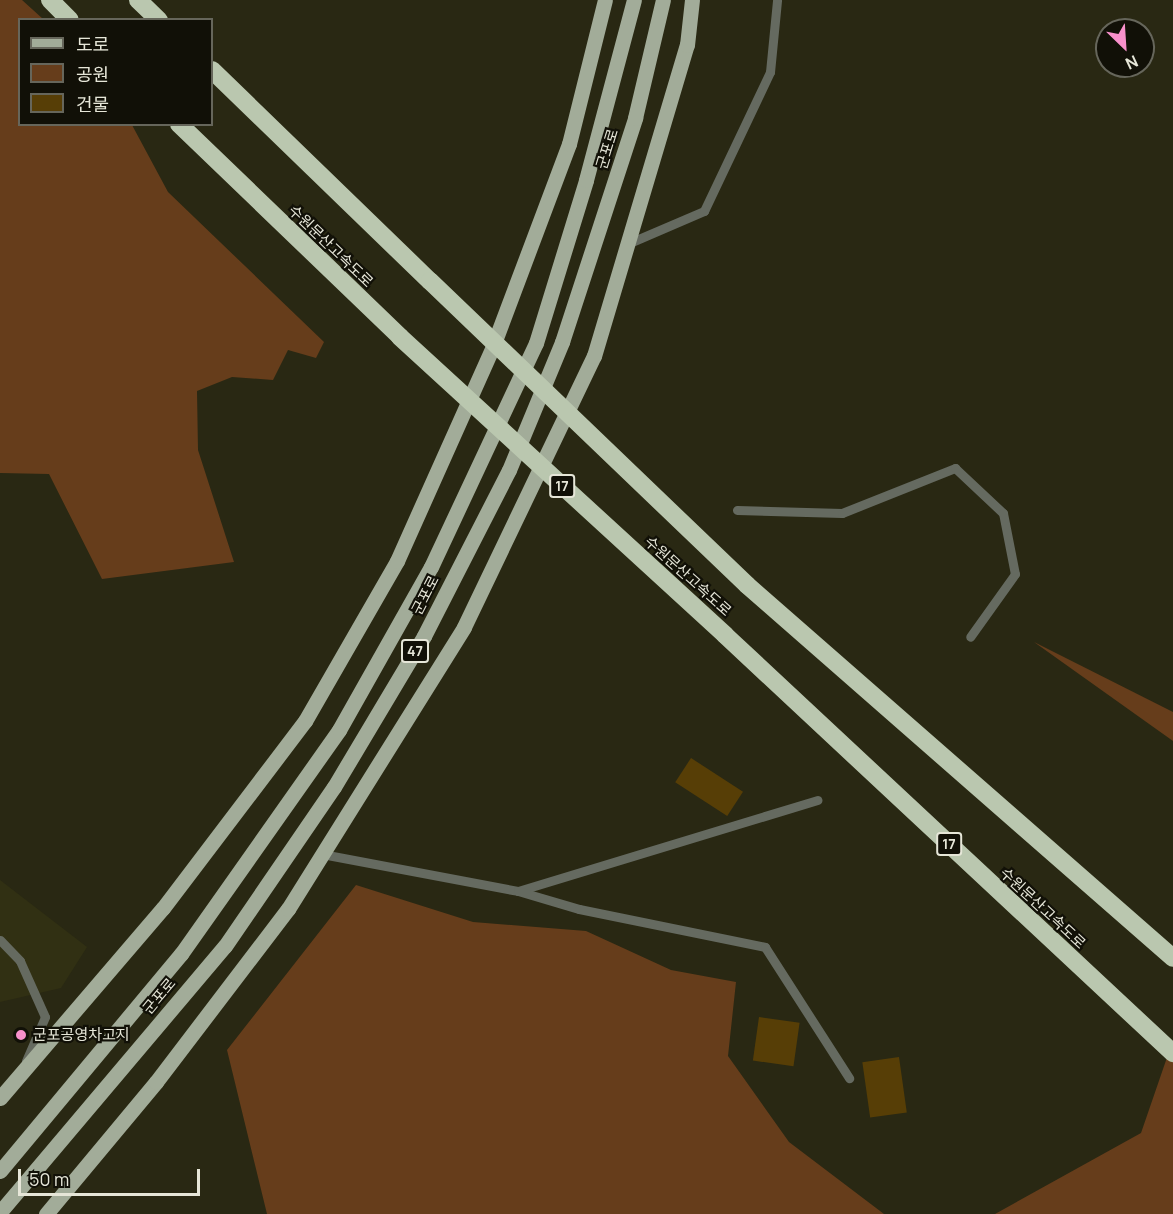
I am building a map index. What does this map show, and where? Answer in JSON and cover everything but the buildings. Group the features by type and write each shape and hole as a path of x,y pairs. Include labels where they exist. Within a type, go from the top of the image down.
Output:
{"highway":[{"path":"50,0 68,18"},
{"path":"138,0 157,18"},
{"path":"213,71 747,585 1173,958"},
{"name":"수원문산고속도로","path":"181,126 400,338 725,635 1173,1053"}],"main road":[{"path":"0,1098 163,909 305,721 397,561 493,346 569,144 605,0"},
{"name":"군포로","path":"0,1171 181,954 339,730 431,567 536,343 586,180 634,0"},
{"name":"군포로","path":"0,1212 225,945 334,787 424,636 509,470 562,342 632,129 663,0"},
{"name":"47","path":"46,1214 163,1073 288,909 464,627 594,356 687,45 692,0"}],"lane":[{"path":"627,244 704,211 770,72 777,0"},
{"path":"737,510 842,513 955,468 1003,513 1015,574 970,637"},
{"path":"518,891 818,800"},
{"path":"322,854 518,891 579,909 765,946 849,1078"},
{"path":"0,940 20,962 45,1017 21,1074"}],"shaded area":[{"name":"군포공영차고지","path":"0,880 87,947 61,988 0,1002"}],"green space":[{"path":"0,0 22,0 42,18 18,18 18,126 133,126 168,192 324,342 316,358 288,350 273,380 232,377 197,391 198,450 234,562 102,579 49,474 0,473"},
{"path":"1034,642 1173,712 1173,741"},
{"path":"356,885 473,922 586,931 671,970 736,982 728,1056 789,1142 884,1214 267,1214 227,1050"},
{"path":"1173,1040 1173,1214 995,1214 1141,1133"}],"place":[{"name":"군포공영차고지","path":"21,1035"}]}
